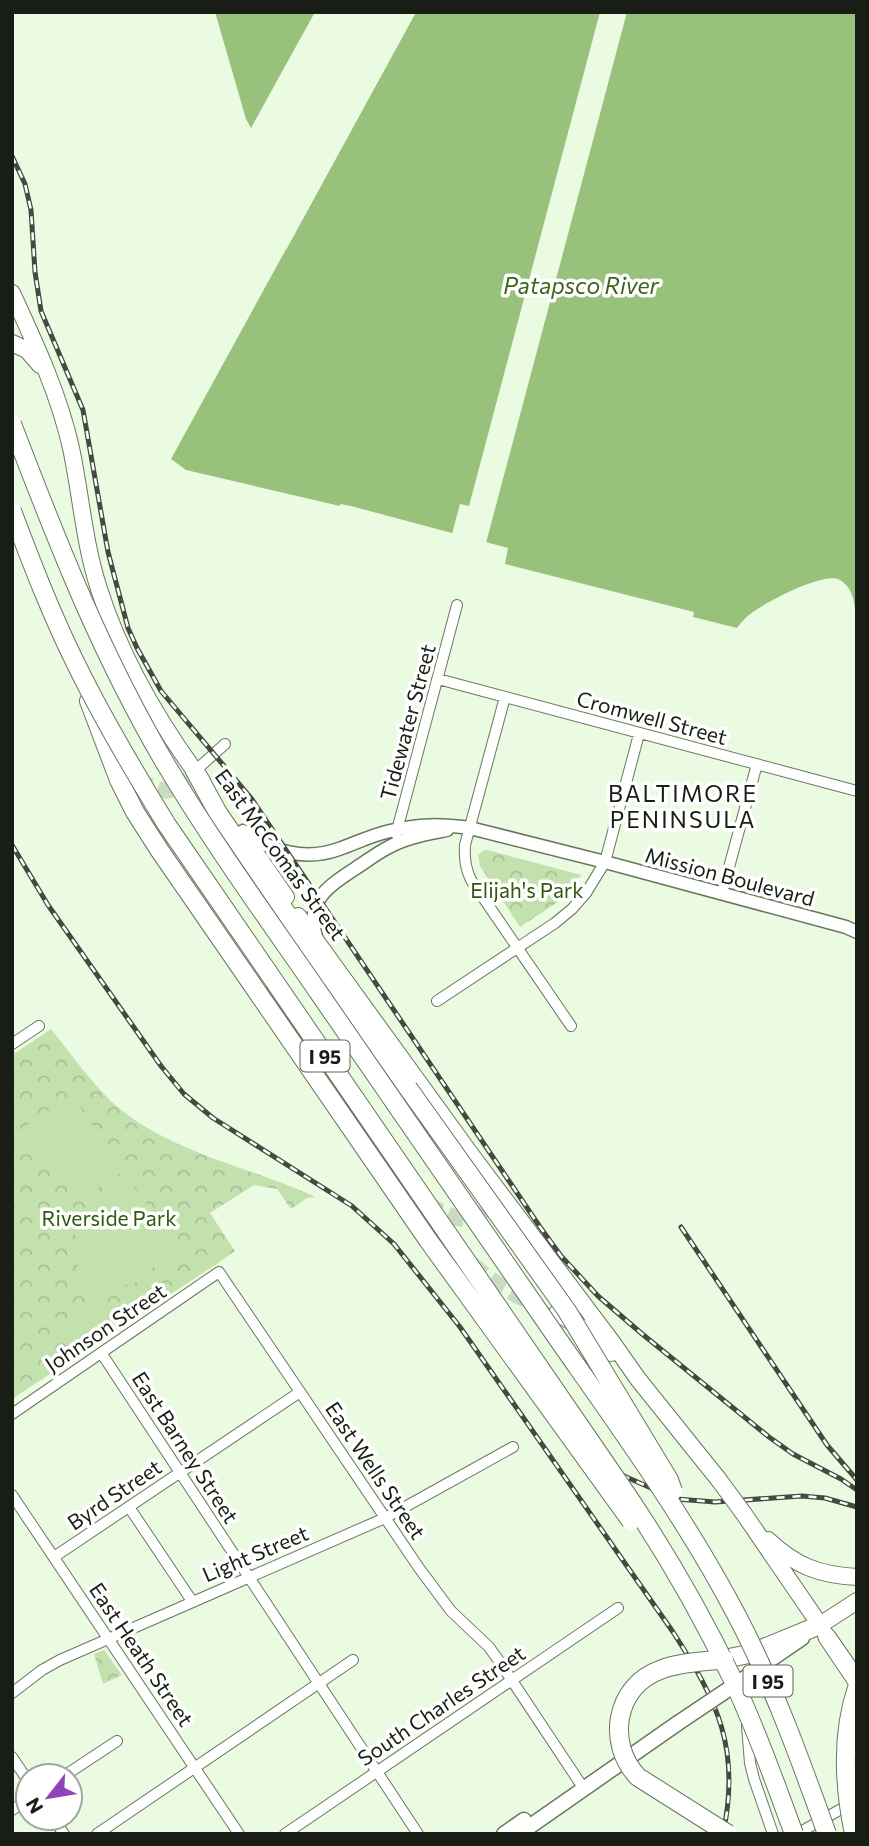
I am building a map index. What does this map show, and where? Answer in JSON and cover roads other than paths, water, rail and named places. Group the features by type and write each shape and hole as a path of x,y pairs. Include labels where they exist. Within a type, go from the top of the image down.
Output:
{"highway":[{"name":"I 95","path":"12,424 85,608 139,717 170,771 220,849 692,1536 738,1617 763,1671 788,1727 827,1834"},
{"name":"I 95","path":"12,512 38,579 76,663 124,755 167,825 612,1472 682,1585 734,1682 796,1834"},
{"path":"86,695 119,780 135,812 160,851 440,1258 635,1527 682,1585"},
{"path":"192,774 338,990 579,1329 669,1480 692,1536"},
{"path":"728,1834 638,1777 622,1752 618,1727 621,1712 639,1683 653,1673 679,1665 750,1654 820,1625"},
{"path":"854,1834 846,1782 846,1747 850,1711 857,1688"}],"main road":[{"path":"12,294 16,318 12,342 32,354 49,379"},
{"name":"East McComas Street","path":"12,294 36,344 69,438 84,532 103,603 122,649 192,774 235,824 305,927 320,944 472,1156 638,1379 744,1514"},
{"path":"472,1156 489,1185 490,1194"},
{"name":"East McComas Street","path":"557,1314 595,1337 638,1379"},
{"path":"744,1514 791,1559 823,1573 857,1577"},
{"path":"744,1514 820,1625"},
{"path":"792,1584 805,1577 823,1573"},
{"path":"519,1834 857,1601"},
{"path":"504,1834 553,1802 584,1789"}],"street":[{"name":"Tidewater Street","path":"388,847 398,829 457,605"},
{"name":"Cromwell Street","path":"438,680 857,791"},
{"path":"505,697 465,845 466,869 571,1026"},
{"path":"437,1001 555,923 572,909 596,878 605,862 639,734"},
{"path":"192,774 225,744"},
{"path":"722,893 757,764"},
{"path":"405,803 412,817 420,825"},
{"name":"Mission Boulevard","path":"235,824 266,845 304,855 331,852 365,839 420,825 439,824 470,828 722,893 857,932"},
{"name":"Mission Boulevard","path":"320,944 313,925 315,908 322,894 335,882 388,847 429,833 470,828"},
{"path":"12,1044 39,1026"},
{"name":"Johnson Street","path":"12,1414 219,1272"},
{"name":"East Wells Street","path":"219,1272 442,1600 488,1647 584,1789"},
{"name":"East Barney Street","path":"102,1354 418,1834"},
{"name":"Byrd Street","path":"54,1558 300,1392"},
{"name":"Light Street","path":"12,1693 60,1660 385,1518 513,1447"},
{"name":"East Heath Street","path":"12,1495 239,1834"},
{"path":"129,1507 192,1601"},
{"path":"682,1585 739,1696 746,1717 750,1763 773,1834"},
{"name":"South Charles Street","path":"285,1834 618,1608"},
{"path":"820,1625 857,1674"},
{"path":"820,1625 824,1639 857,1688"},
{"path":"97,1834 353,1660"},
{"path":"84,1763 117,1741"},
{"path":"796,1834 857,1801"}],"water":[{"path":"215,12 315,12 251,128 246,119"},
{"name":"Patapsco River","path":"416,12 857,12 857,623 849,589 840,580 833,578 811,583 773,600 751,614 737,628 693,617 694,612 505,564 508,548 351,506 340,506 186,470 171,459"}],"tunnel":[{"path":"136,779 151,787 169,790 189,778"},
{"path":"427,1203 445,1214 464,1219 472,1218 480,1214 490,1194"},
{"path":"472,1264 502,1287 535,1304"}],"railway":[{"path":"12,156 25,184 31,210 35,272 41,311 83,410 108,552 128,628 161,691 251,798 561,1256 598,1296 769,1437 793,1454 857,1490"},
{"path":"12,845 48,905 161,1066 184,1094 213,1118 352,1206 394,1244 460,1327 673,1632 702,1681 722,1727 727,1751 728,1804 723,1834"},
{"path":"681,1227 827,1445 857,1480"},
{"path":"540,1400 571,1437 596,1459 624,1476 676,1499 715,1502 802,1496 825,1498 857,1507"}],"district":[{"name":"BALTIMORE PENINSULA","path":"683,806"}],"park label":[{"name":"Elijah's Park","path":"527,889"},
{"name":"Riverside Park","path":"109,1217"}]}
